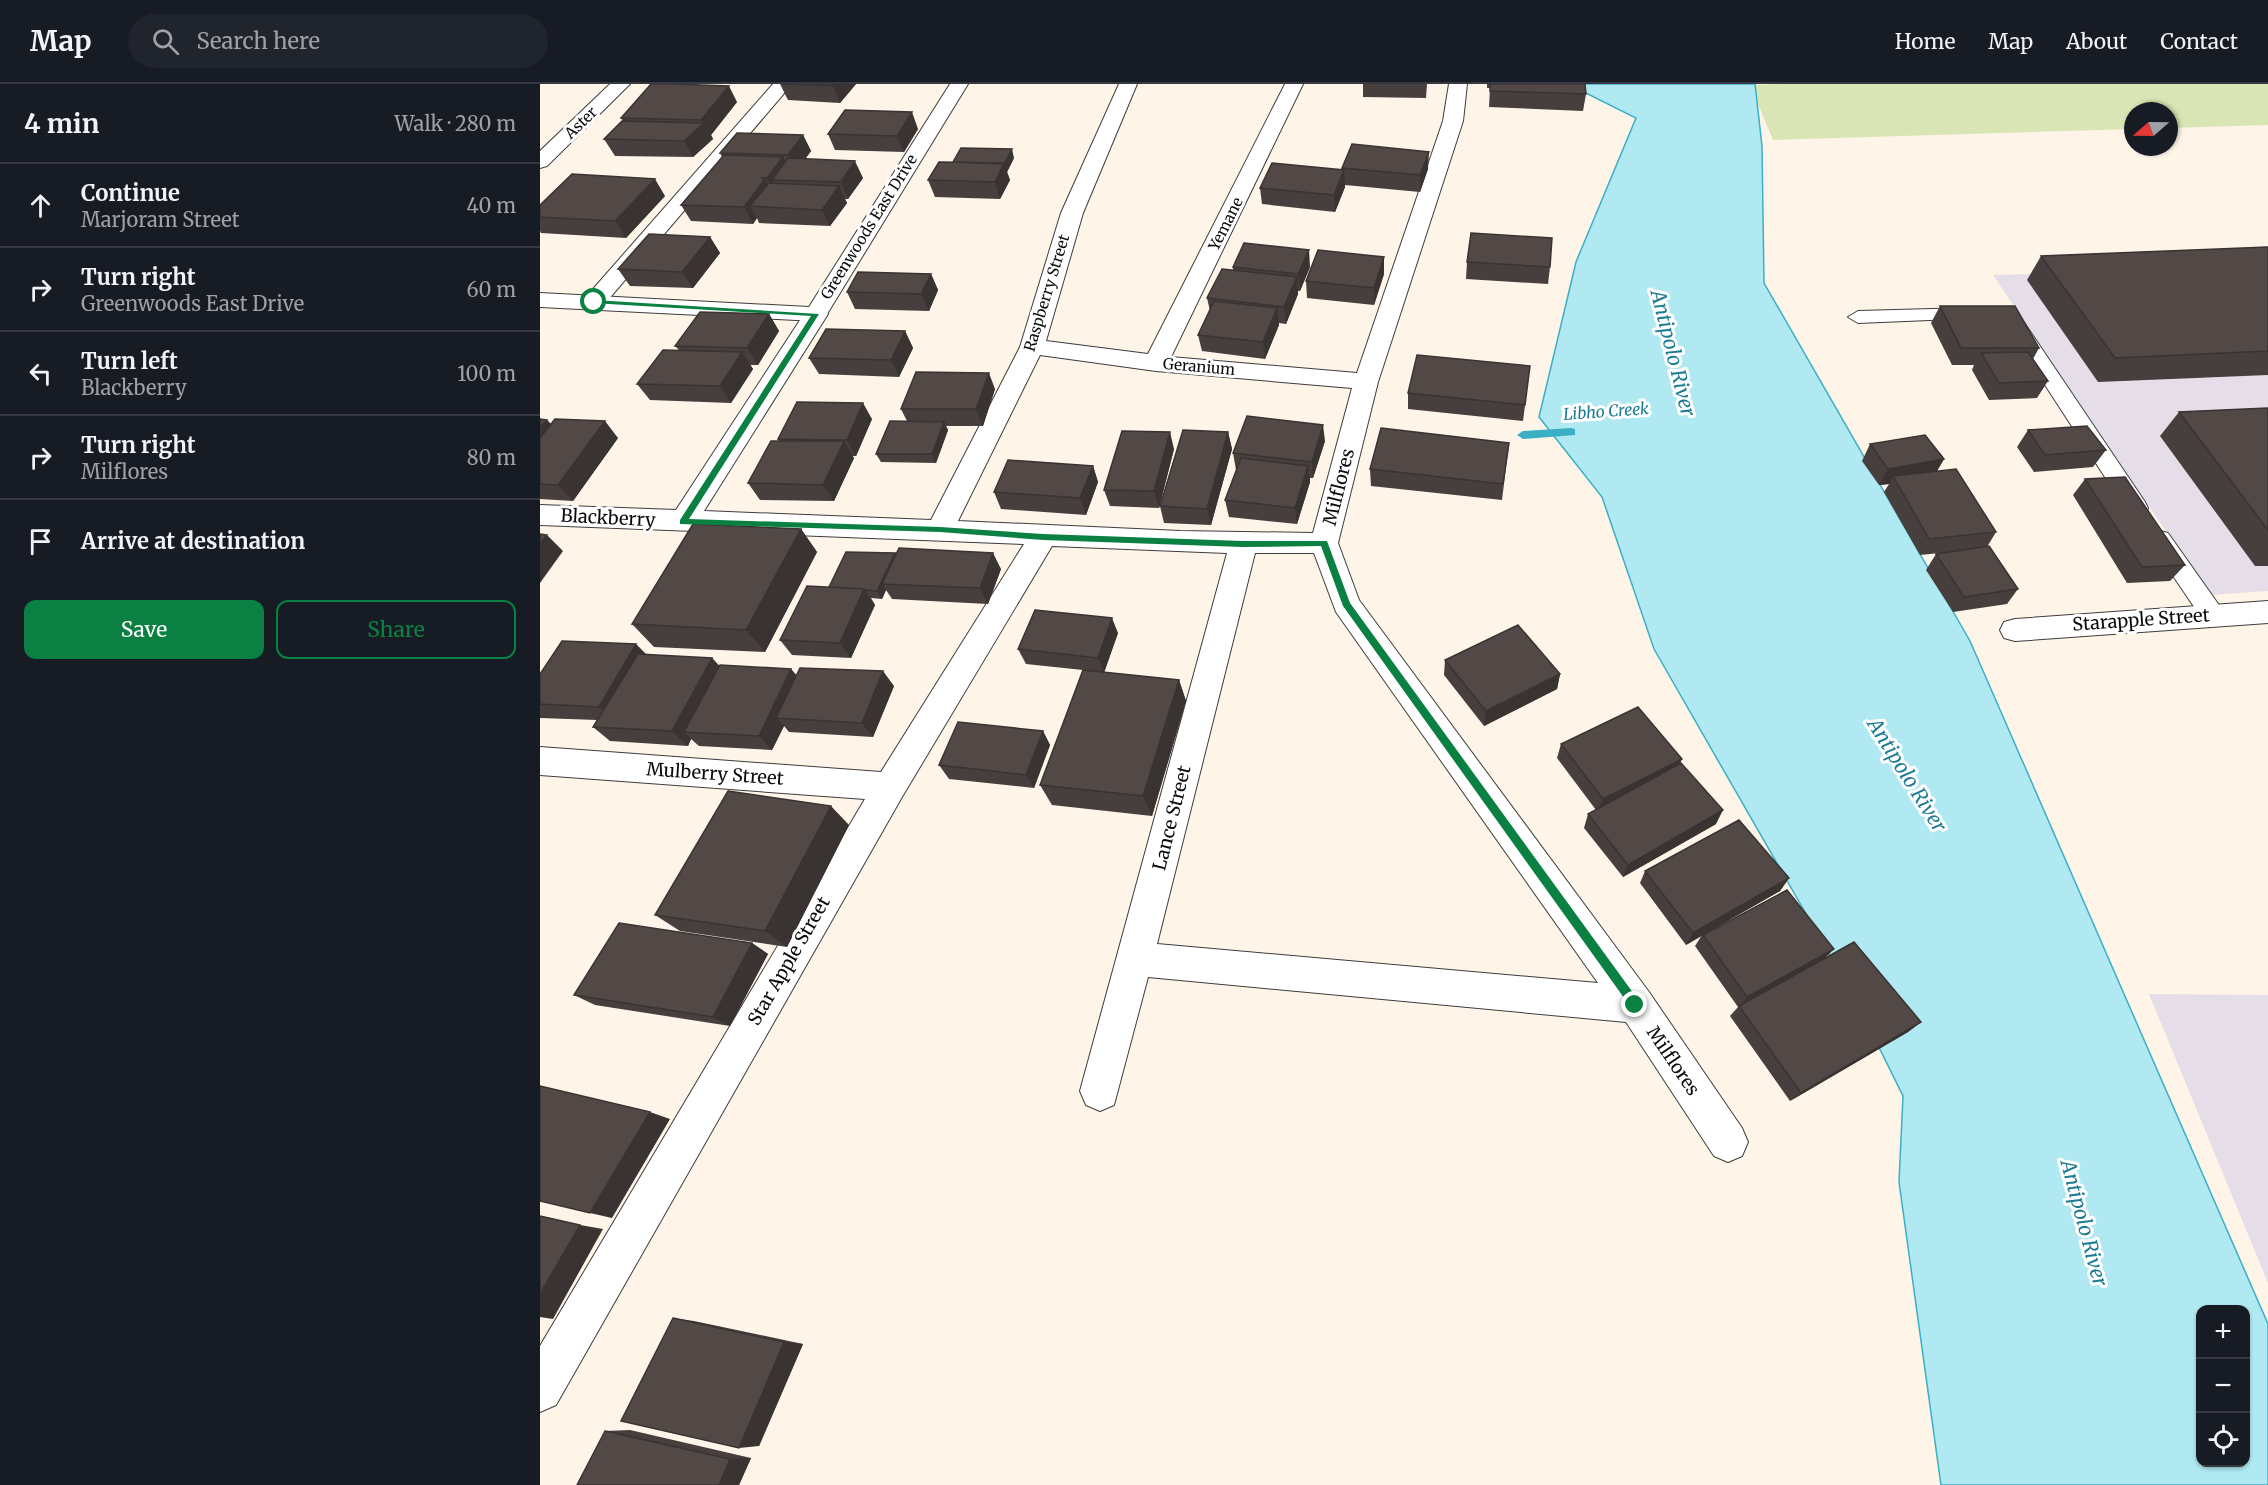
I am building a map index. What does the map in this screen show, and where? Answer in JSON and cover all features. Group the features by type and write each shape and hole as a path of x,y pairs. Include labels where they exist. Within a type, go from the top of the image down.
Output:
{"street":[{"name":"Aster","path":"540,162 621,84"},
{"path":"594,302 783,84"},
{"name":"Greenwoods East Drive","path":"683,522 816,314 958,84"},
{"name":"Raspberry Street","path":"940,530 1032,347 1072,213 1128,84"},
{"name":"Yemane","path":"1156,363 1294,84"},
{"name":"Milflores","path":"1458,84 1453,121 1366,382 1324,543 1346,604 1635,1005 1728,1142"},
{"path":"540,300 816,314"},
{"name":"Geranium","path":"1032,347 1156,363 1366,382"},
{"name":"Blackberry","path":"540,515 940,530 1043,537 1243,544 1324,543"},
{"name":"Star Apple Street","path":"540,1389 890,787 1043,537"},
{"name":"Lance Street","path":"1100,1091 1243,544"},
{"name":"Starapple Street","path":"2015,630 2212,614 2268,612"},
{"name":"Mulberry Street","path":"542,764 890,787"},
{"path":"1136,959 1635,1005"}],"lane":[{"path":"1858,317 1992,314 2005,315 2014,321 2076,421 2212,614"}],"shaded area":[{"path":"2268,266 2268,591 2209,595 1993,275"},
{"path":"2149,994 2268,995 2268,1283"}],"green space":[{"path":"2268,84 2268,125 2178,128 2178,102 2124,102 2124,129 1773,140 1756,99 1755,85"}],"water":[{"name":"Antipolo River","path":"1568,84 1755,84 1762,146 1764,283 1970,641 2268,1324 2268,1485 1941,1485 1899,1182 1903,1096 1856,1001 1654,649 1602,497 1539,417 1576,262 1636,118"}],"building":[{"path":"651,84 729,86 701,120 621,118"},
{"path":"783,84 835,84 833,86"},
{"path":"1490,84 1585,84 1586,94 1490,91"},
{"path":"845,110 912,112 897,136 828,134"},
{"path":"622,121 704,123 684,141 604,139"},
{"path":"737,133 803,135 788,155 720,153"},
{"path":"1352,144 1429,152 1420,175 1342,168"},
{"path":"961,148 1012,149 1004,164 953,162"},
{"path":"724,155 783,157 767,178 761,178 765,179 744,207 681,205"},
{"path":"788,158 855,161 841,182 772,180"},
{"path":"939,162 1004,163 995,182 928,180"},
{"path":"1272,163 1344,170 1334,195 1260,188"},
{"path":"572,174 655,179 615,221 540,217 540,205"},
{"path":"769,183 839,186 822,210 750,206"},
{"path":"1471,233 1552,238 1550,267 1467,262"},
{"path":"649,234 710,237 682,272 618,269"},
{"path":"1244,243 1309,250 1298,274 1233,267"},
{"path":"2268,247 2268,351 2115,358 2041,256"},
{"path":"1318,250 1384,257 1374,288 1306,281"},
{"path":"1222,269 1297,277 1284,307 1207,298"},
{"path":"858,272 931,274 921,294 847,292"},
{"path":"1214,301 1277,308 1263,342 1198,335"},
{"path":"1940,306 2015,306 2039,348 1961,348"},
{"path":"700,312 769,314 747,348 675,346"},
{"path":"826,329 905,331 891,360 809,358"},
{"path":"663,350 742,352 720,386 637,384"},
{"path":"2028,352 2048,381 1999,383 1981,353"},
{"path":"1417,355 1530,366 1525,405 1408,393"},
{"path":"916,372 989,373 976,409 901,409"},
{"path":"797,402 863,403 847,440 778,439"},
{"path":"2268,408 2268,530 2179,412"},
{"path":"1247,416 1323,425 1312,462 1233,453"},
{"path":"540,419 547,420 540,428"},
{"path":"555,419 605,421 558,485 540,484 540,438"},
{"path":"890,421 944,422 932,454 876,454"},
{"path":"2087,426 2106,450 2045,455 2028,430"},
{"path":"1381,428 1509,443 1503,484 1370,469"},
{"path":"1183,430 1228,432 1207,509 1160,506"},
{"path":"1122,431 1170,432 1154,491 1104,490"},
{"path":"1925,435 1944,459 1888,469 1870,444"},
{"path":"771,441 844,441 823,485 748,483"},
{"path":"1241,458 1308,466 1295,508 1225,500"},
{"path":"1008,460 1093,466 1080,498 994,492"},
{"path":"1956,469 1996,532 1929,539 1893,476"},
{"path":"2125,477 2185,565 2142,567 2085,479"},
{"path":"693,524 801,529 746,630 632,624"},
{"path":"540,534 547,535 540,544"},
{"path":"1989,546 2018,589 1964,597 1936,554"},
{"path":"899,548 993,553 980,588 882,584"},
{"path":"846,552 895,553 877,591 829,587"},
{"path":"807,586 864,589 840,643 780,640"},
{"path":"1035,610 1112,618 1098,658 1018,649"},
{"path":"1518,625 1560,674 1486,711 1445,660"},
{"path":"562,641 636,644 599,707 540,704 540,674"},
{"path":"638,654 712,658 672,731 593,727"},
{"path":"720,665 791,669 759,736 684,732"},
{"path":"800,668 883,671 862,723 776,718"},
{"path":"1083,670 1179,680 1143,796 1040,785"},
{"path":"1638,707 1682,759 1603,799 1561,744"},
{"path":"958,722 1043,731 1026,775 939,765"},
{"path":"1681,763 1723,810 1628,865 1588,814"},
{"path":"728,791 831,806 765,931 655,915"},
{"path":"1739,820 1789,878 1693,933 1645,871"},
{"path":"1787,890 1834,949 1747,997 1703,935"},
{"path":"619,923 752,943 713,1017 574,995"},
{"path":"1854,942 1921,1022 1801,1093 1739,1006"},
{"path":"540,1086 650,1112 590,1213 540,1201"},
{"path":"540,1216 580,1225 540,1294"},
{"path":"673,1318 784,1342 739,1448 621,1421"},
{"path":"605,1431 730,1459 719,1485 577,1485"}],"waterway":[{"name":"Libho Creek","path":"1523,435 1571,432"}],"route":[{"path":"594,302 816,314 683,522 940,530 1043,537 1243,544 1324,543 1346,604 1635,1005"}]}
